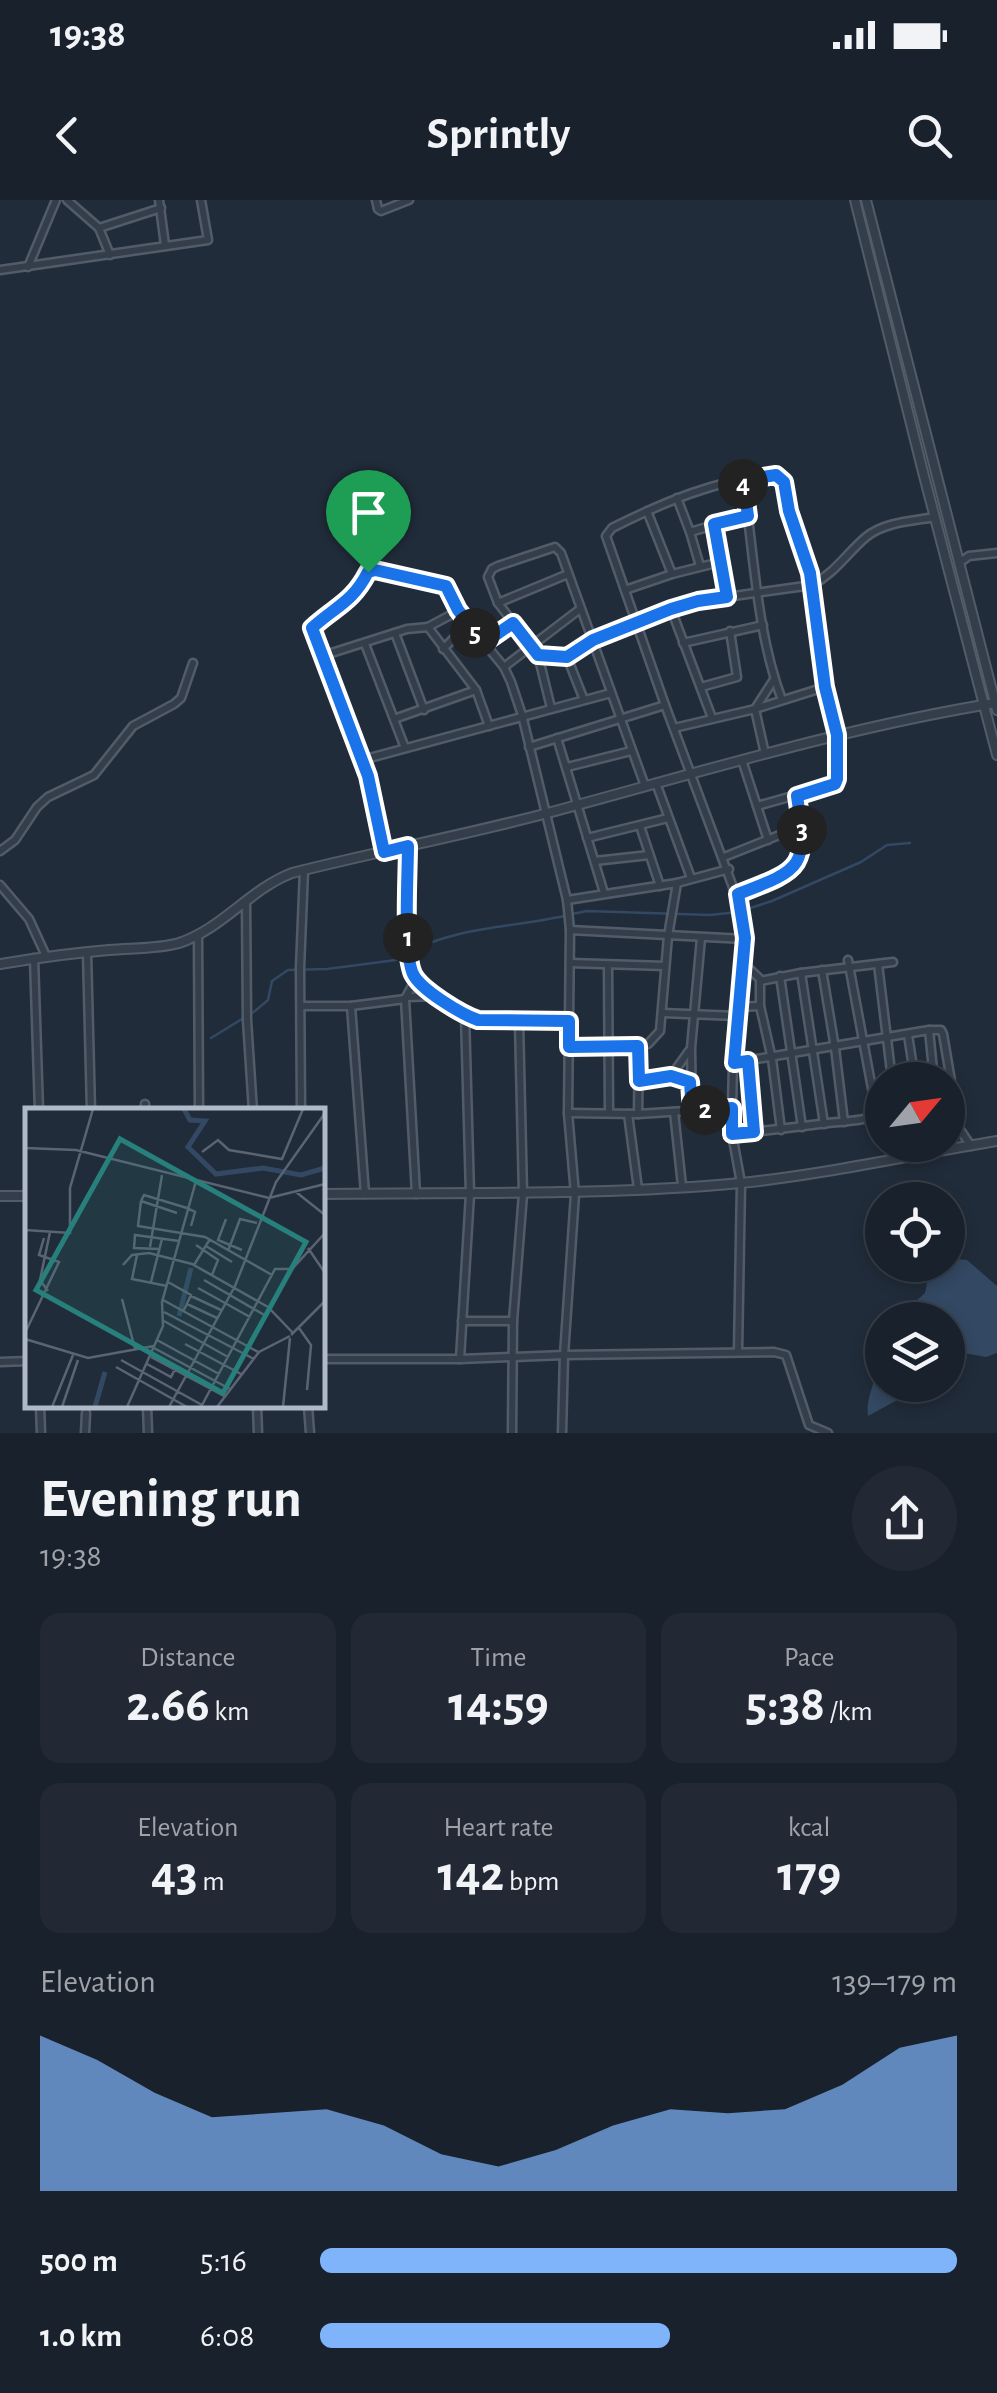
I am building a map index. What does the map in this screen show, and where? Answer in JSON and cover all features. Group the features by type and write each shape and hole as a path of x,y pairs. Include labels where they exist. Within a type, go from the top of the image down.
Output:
{"street":[{"path":"28,267 56,200"},
{"path":"67,200 100,228 110,256"},
{"path":"0,270 208,240 200,200"},
{"path":"376,200 382,211 409,200"},
{"path":"0,964 176,944 198,935 268,883 304,870 546,813 886,723 984,705 996,707 866,220 855,200"},
{"path":"866,200 866,220 935,518 997,755"},
{"path":"100,228 160,204 165,244"},
{"path":"738,1352 741,1183 732,1134 732,1108 745,938 742,917 738,894 665,705 606,536 612,528 677,498 776,475 784,482 812,585 825,687 837,735 836,783 757,806"},
{"path":"743,480 763,625 782,700"},
{"path":"374,498 369,532 376,554 368,572 348,602 312,628 368,776 384,852"},
{"path":"677,498 700,566"},
{"path":"646,511 672,574"},
{"path":"690,532 748,516"},
{"path":"538,655 567,657 593,640 698,601 812,585 827,576 870,534 899,522 935,518"},
{"path":"714,524 727,597"},
{"path":"551,708 538,655 498,602 488,578 498,566 554,547 561,553 644,786"},
{"path":"959,563 969,556 997,554"},
{"path":"626,590 720,562"},
{"path":"368,572 379,570 446,586 468,624 504,666 522,716 567,900 568,1112 574,1194 562,1433"},
{"path":"498,602 568,574"},
{"path":"504,666 580,609"},
{"path":"671,609 712,718"},
{"path":"322,656 406,629 428,627 458,610"},
{"path":"484,643 513,623"},
{"path":"443,649 468,624"},
{"path":"684,643 763,625"},
{"path":"428,627 476,690 488,726"},
{"path":"701,686 738,676 730,631"},
{"path":"395,633 424,710"},
{"path":"365,644 404,748"},
{"path":"567,657 584,700"},
{"path":"0,852 15,840 37,807 94,775 133,726 174,704 193,663"},
{"path":"765,754 755,709 774,680"},
{"path":"674,728 825,687"},
{"path":"394,719 476,690"},
{"path":"362,760 611,693"},
{"path":"529,747 665,705"},
{"path":"557,738 604,893"},
{"path":"567,767 632,751"},
{"path":"742,760 768,840"},
{"path":"656,782 691,878"},
{"path":"738,894 792,870 802,843 797,796"},
{"path":"587,838 668,818"},
{"path":"640,826 660,886"},
{"path":"724,856 802,826"},
{"path":"408,846 408,937 414,976 406,998 416,1194"},
{"path":"594,862 649,855"},
{"path":"567,900 677,883 728,869"},
{"path":"301,1108 304,870"},
{"path":"569,1047 638,1046 657,1036 677,883"},
{"path":"0,886 29,919 46,956"},
{"path":"246,902 246,1020 253,1108"},
{"path":"570,930 745,938"},
{"path":"198,935 199,1108"},
{"path":"692,1112 691,1048 700,938"},
{"path":"88,952 91,1108"},
{"path":"34,958 39,1108"},
{"path":"742,962 761,980"},
{"path":"761,980 849,964 893,962"},
{"path":"570,963 665,966"},
{"path":"849,964 868,1062"},
{"path":"878,964 890,1062"},
{"path":"608,965 609,1114"},
{"path":"822,970 844,1122"},
{"path":"801,973 824,1124"},
{"path":"414,976 465,1015 478,1020 569,1021"},
{"path":"780,976 802,1127"},
{"path":"761,980 760,1006 781,1130"},
{"path":"301,1006 351,1006 438,996"},
{"path":"351,1006 365,1194"},
{"path":"663,1013 694,1016 760,1006"},
{"path":"460,1360 470,1194 465,1015"},
{"path":"512,1433 513,1321 522,1194 519,1022"},
{"path":"734,1063 930,1030 943,1034 948,1062"},
{"path":"930,1030 933,1062"},
{"path":"908,1035 912,1062"},
{"path":"638,1046 638,1114"},
{"path":"639,1081 671,1076 691,1048"},
{"path":"748,1061 754,1132"},
{"path":"568,1112 638,1114 732,1108"},
{"path":"674,1112 682,1186"},
{"path":"628,1114 638,1189"},
{"path":"732,1134 865,1117"},
{"path":"965,1137 971,1146"},
{"path":"965,1147 997,1142"},
{"path":"325,1194 574,1194 741,1183 879,1162"},
{"path":"462,1321 513,1321"},
{"path":"325,1360 774,1352 786,1356 809,1425 828,1433"},
{"path":"0,1362 25,1361"},
{"path":"40,1408 41,1433"},
{"path":"147,1408 148,1433"},
{"path":"257,1408 258,1433"},
{"path":"308,1408 310,1433"},
{"path":"85,1433 86,1413"}],"water":[{"path":"967,1260 997,1286 997,1353 986,1357 965,1353 965,1302 915,1302 925,1293 927,1282 965,1282"},
{"path":"869,1402 894,1402 868,1416"}],"waterway":[{"path":"572,914 738,912 861,862 887,845 910,843"},
{"path":"412,951 467,932 564,916"},
{"path":"211,1038 268,1000 272,981 288,970 327,969 396,960 405,955"}],"route":[{"path":"781,477 810,573 825,687 837,735 837,779 835,784 797,796 802,843 792,870 738,894 745,938 734,1063 748,1061 754,1132 732,1134 732,1108 692,1112 690,1082 671,1076 639,1081 638,1046 569,1047 569,1021 478,1020 465,1015 414,976 408,937 408,846 384,852 368,776 312,631 348,602 368,572 379,570 446,586 458,610 484,643 513,623 538,655 567,657 593,640 671,609 727,597 714,524 748,516 743,480 781,477"}]}
